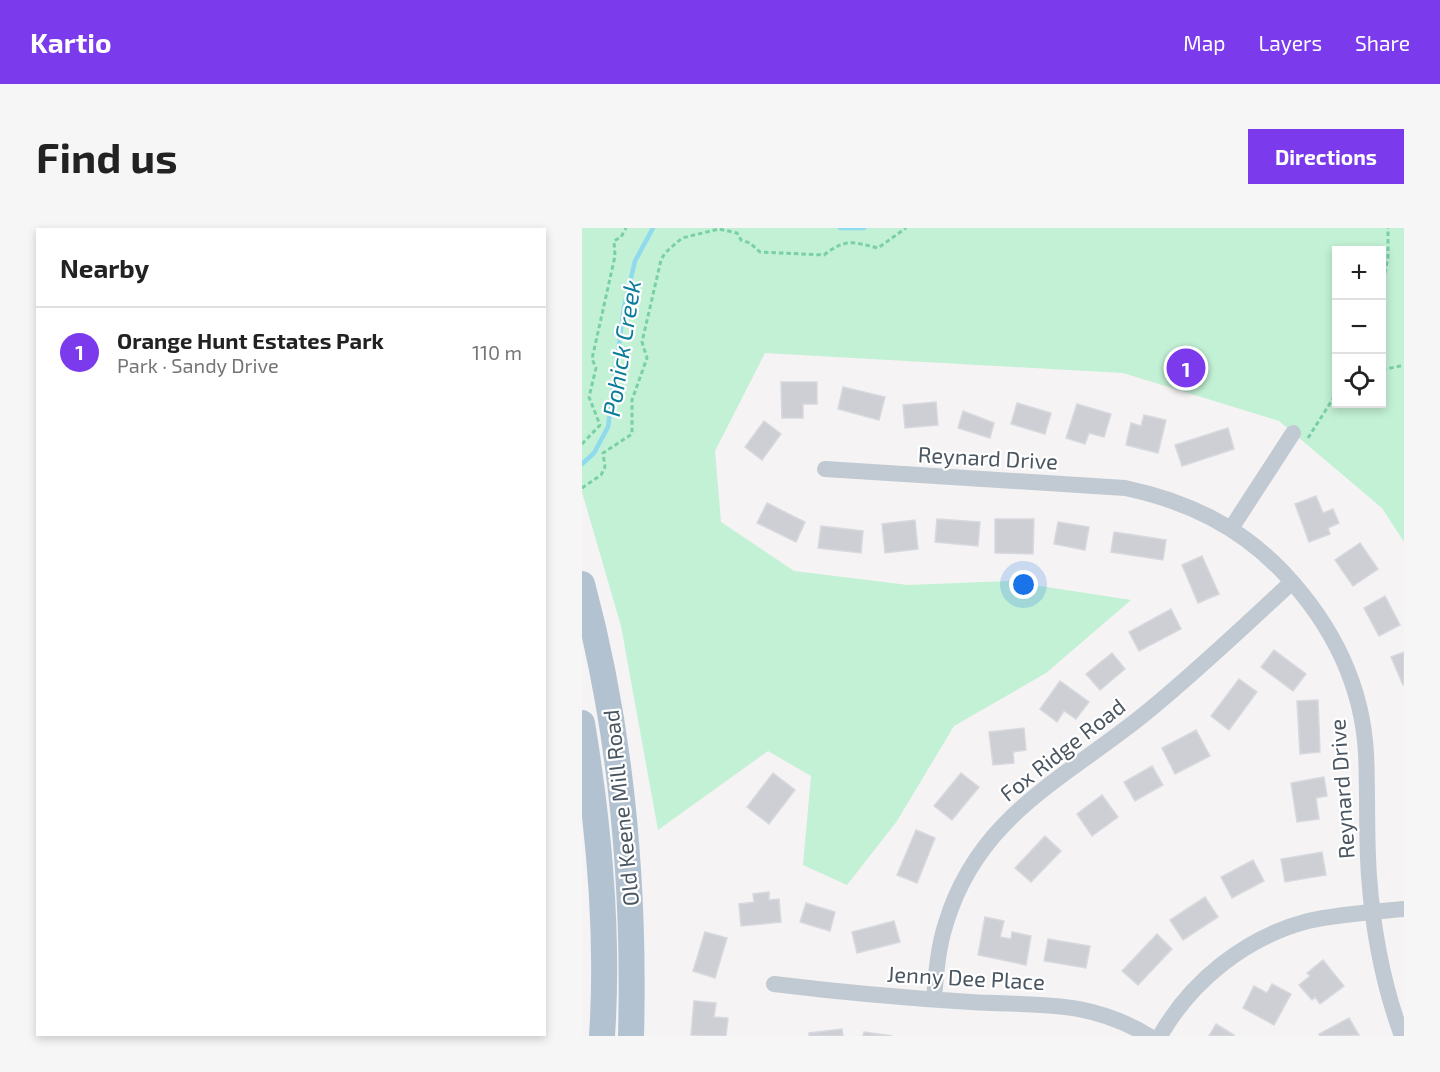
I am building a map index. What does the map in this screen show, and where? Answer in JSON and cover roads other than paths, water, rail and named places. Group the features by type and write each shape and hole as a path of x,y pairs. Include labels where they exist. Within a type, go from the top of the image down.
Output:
{"main road":[{"name":"Old Keene Mill Road","path":"582,584 608,698 629,848 633,972 631,1036"},
{"name":"Old Keene Mill Road","path":"582,723 603,885 605,941 602,1036"}],"street":[{"path":"1232,528 1299,438"},
{"name":"Reynard Drive","path":"825,469 1125,488 1172,500 1232,528 1256,546 1292,582 1328,628 1346,665 1357,699 1366,752 1369,875 1373,912 1385,983 1402,1036"},
{"name":"Fox Ridge Road","path":"934,999 946,922 966,873 987,841 1023,805 1155,705 1292,582"},
{"path":"1160,1036 1187,997 1207,977 1232,957 1259,940 1308,921 1404,909"},
{"name":"Jenny Dee Place","path":"774,984 934,999 1065,1005 1119,1020 1149,1036"}],"waterway":[{"name":"Pohick Creek","path":"582,464 594,453 608,427 624,307 635,261 653,228"},
{"name":"Pohick Creek","path":"840,228 864,228"}],"place":[{"name":"Orange Hunt Estates Park","path":"1186,368"}]}
